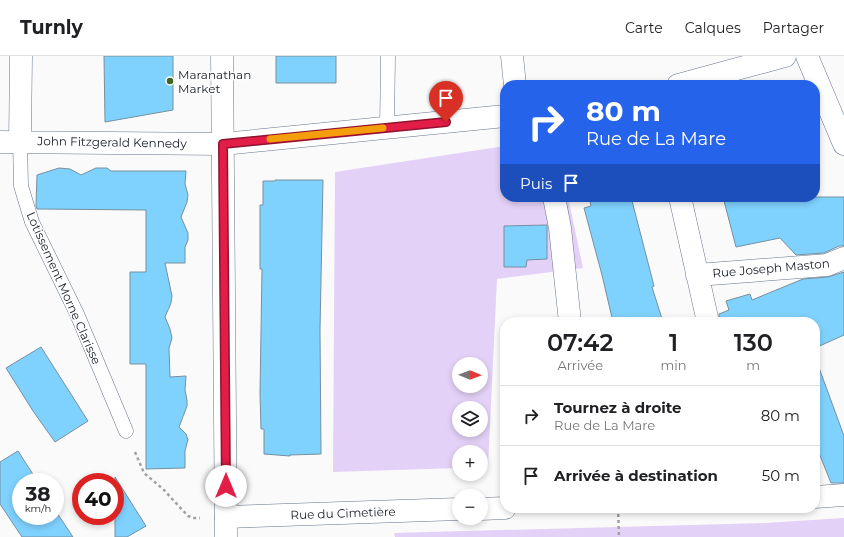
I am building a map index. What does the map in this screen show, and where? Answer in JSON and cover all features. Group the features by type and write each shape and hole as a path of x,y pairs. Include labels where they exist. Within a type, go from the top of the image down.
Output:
{"street":[{"path":"10,142 21,56"},
{"path":"222,56 226,527"},
{"path":"512,56 515,80"},
{"path":"807,56 817,80"},
{"path":"696,80 778,57"},
{"path":"820,87 844,144"},
{"name":"John Fitzgerald Kennedy","path":"10,142 223,144 500,117"},
{"path":"555,202 560,228 569,317"},
{"path":"681,202 707,317"},
{"name":"Rue Joseph Maston","path":"697,274 828,265 844,258"},
{"path":"820,497 844,495"},
{"path":"488,509 500,508"},
{"name":"Rue du Cimetière","path":"226,527 452,510"}],"lane":[{"path":"387,128 388,56"},
{"name":"Lotissement Morne Clarisse","path":"10,142 32,222 77,314 126,431"}],"path":[{"path":"126,431 144,473 163,489 188,516 226,527"},
{"path":"618,513 619,537"}],"shaded area":[{"path":"500,147 500,202 569,202 583,268 497,279 488,467 488,445 452,445 452,468 333,472 335,172"},
{"path":"844,518 844,537 395,537 394,533 765,523"}],"building":[{"path":"104,56 173,56 173,110 105,122"},
{"path":"276,56 336,56 336,83 276,83"},
{"path":"59,168 70,169 81,175 96,168 107,168 111,171 186,171 185,184 188,195 181,217 188,233 188,240 185,247 185,263 165,263 172,296 171,303 165,317 172,338 169,348 170,377 186,376 185,390 187,406 179,427 186,434 188,440 185,451 185,468 146,469 146,364 130,364 130,272 146,272 146,210 37,209 37,175"},
{"path":"323,180 320,330 321,454 290,456 264,454 264,429 261,429 260,394 262,269 260,269 260,205 263,205 263,181"},
{"path":"820,197 844,197 844,246 839,246 824,253 796,255 780,238 736,247 724,202 820,202"},
{"path":"590,202 632,202 654,286 652,287 661,317 612,317 584,208 591,206"},
{"path":"547,225 547,259 527,260 526,267 504,267 504,226"},
{"path":"844,272 844,335 820,346 820,317 719,317 719,314 729,310 726,301 750,294 752,300 803,279 828,277"},
{"path":"41,347 88,421 55,442 33,411 6,368"},
{"path":"820,370 844,436 844,483 831,483 820,456"},
{"path":"18,451 32,473 12,473 12,522 0,504 0,462"},
{"path":"124,491 146,526 127,537 115,537 115,525 124,525"},
{"path":"64,524 73,537 22,537 14,525 64,525"}],"slow traffic":[{"path":"270,139 383,128"}],"place":[{"name":"Maranathan Market","path":"170,81"}],"route":[{"path":"226,486 223,144 446,122"}]}
